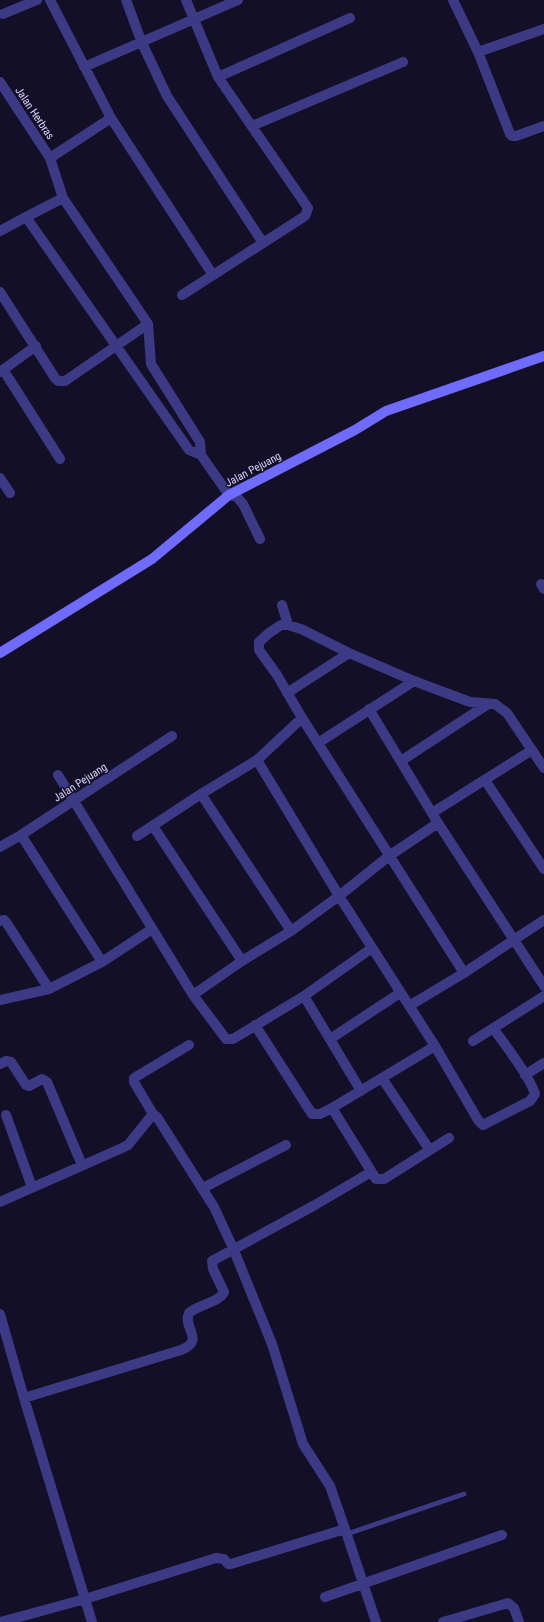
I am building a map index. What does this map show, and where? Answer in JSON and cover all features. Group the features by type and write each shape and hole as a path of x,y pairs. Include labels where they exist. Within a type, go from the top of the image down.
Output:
{"street":[{"path":"3,14 36,0"},
{"path":"50,0 111,118 213,275"},
{"path":"126,0 142,43 167,96 263,243"},
{"path":"182,295 305,216 308,208 218,77 186,0"},
{"path":"84,67 238,0"},
{"path":"453,0 478,52 510,134 512,136 516,136 544,126"},
{"path":"218,77 350,18"},
{"path":"478,52 544,29"},
{"path":"252,126 403,62"},
{"name":"Jalan Herbras","path":"0,82 50,158 63,198 148,324"},
{"path":"50,158 111,118"},
{"path":"0,231 63,198"},
{"path":"26,218 189,450 201,455"},
{"path":"1,295 36,346 55,378 62,382 148,324"},
{"path":"148,324 151,364 200,442 201,455 229,495 237,497 243,504 260,539"},
{"path":"36,346 2,372 60,459"},
{"name":"Jalan Pejuang","path":"0,653 152,559 229,495 355,430 386,411 544,356"},
{"path":"136,374 151,364"},
{"path":"0,478 10,493"},
{"path":"282,605 288,625"},
{"path":"464,973 259,650 258,646 260,639 282,626 288,625 301,629 349,653 414,681 470,702 495,704 507,713 544,768"},
{"path":"287,692 349,653"},
{"path":"318,743 414,681"},
{"path":"401,761 488,704"},
{"path":"369,709 438,823 544,986"},
{"path":"137,836 201,794 257,760 302,718"},
{"name":"Jalan Pejuang","path":"0,847 22,835 172,736"},
{"path":"432,813 532,750"},
{"path":"257,760 339,896 435,1046 478,1120 483,1125 533,1098 535,1094 534,1090 493,1028"},
{"path":"58,775 193,995 226,1039 233,1039 255,1024 304,996 372,948"},
{"path":"485,780 544,869"},
{"path":"201,794 291,931"},
{"path":"193,995 242,961 291,931 339,896 389,856 438,823"},
{"path":"153,826 242,961"},
{"path":"22,835 102,962"},
{"path":"0,921 4,920 6,922 49,988"},
{"path":"409,1006 464,973 544,920"},
{"path":"0,1000 49,988 102,962 152,929"},
{"path":"330,1039 400,993"},
{"path":"304,996 361,1091"},
{"path":"473,1041 544,996"},
{"path":"255,1024 312,1114 320,1114 332,1108 435,1046"},
{"path":"189,1045 134,1078 134,1082 153,1114 157,1117 214,1206 234,1248 272,1344 303,1444 330,1486 376,1622"},
{"path":"0,1064 6,1061 10,1062 26,1085 29,1086 42,1079 47,1082 82,1165"},
{"path":"525,1076 544,1063"},
{"path":"382,1078 429,1149"},
{"path":"332,1108 376,1179 384,1179 429,1149 449,1138"},
{"path":"0,1202 125,1147 153,1114"},
{"path":"6,1115 32,1187"},
{"path":"203,1188 286,1145"},
{"path":"24,1398 188,1347 191,1344 193,1337 187,1317 189,1313 219,1298 224,1292 213,1269 212,1261 315,1205 371,1172"},
{"path":"0,1314 92,1622"},
{"path":"1,1622 216,1558 224,1559 228,1564 231,1564 346,1532"},
{"path":"325,1597 502,1535"},
{"path":"443,1622 508,1603 514,1608 520,1622"}],"lane":[{"path":"346,1532 464,1494"}]}
